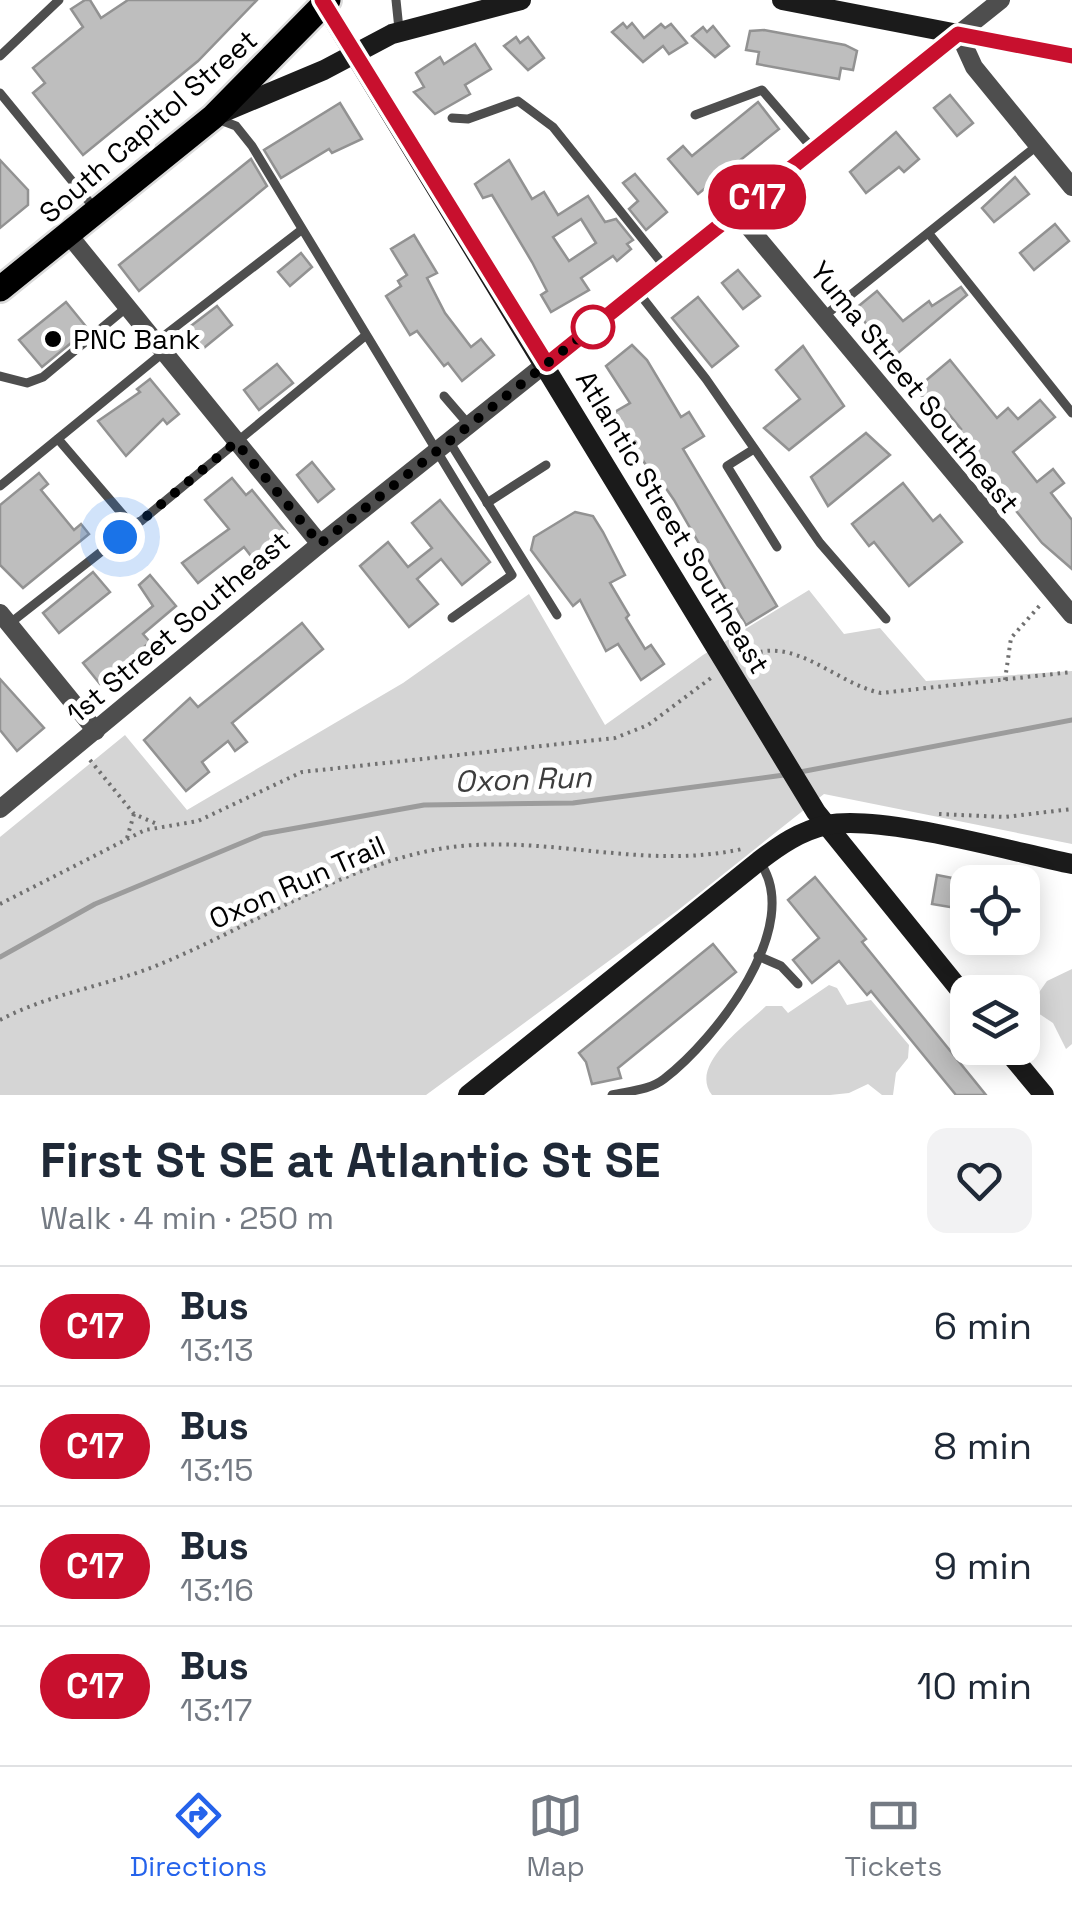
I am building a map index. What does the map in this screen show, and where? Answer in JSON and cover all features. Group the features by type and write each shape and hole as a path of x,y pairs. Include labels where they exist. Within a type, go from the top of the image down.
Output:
{"main road":[{"name":"South Capitol Street","path":"0,289 213,117 325,1"}],"street":[{"path":"213,117 400,32 521,0"},
{"path":"782,0 1072,56"},
{"name":"1st Street Southeast","path":"0,809 320,544 1000,0"},
{"name":"Atlantic Street Southeast","path":"325,1 812,806 950,978"},
{"path":"958,34 974,67 1072,187"},
{"name":"Yuma Street Southeast","path":"737,213 1051,595 1072,615"},
{"path":"68,234 320,544"},
{"path":"4,618 96,731"},
{"path":"468,1095 750,855 789,839 826,825 870,823 1072,864"},
{"path":"1018,1065 1039,1094"}],"lane":[{"path":"0,56 59,0"},
{"path":"396,0 400,32"},
{"path":"695,115 762,90 815,151"},
{"path":"0,94 96,211"},
{"path":"452,118 468,119 518,101 528,106 553,127 667,269"},
{"path":"213,117 236,126 252,146 365,336 487,503 557,615"},
{"path":"823,318 1038,145"},
{"path":"0,486 300,231"},
{"path":"930,235 1072,412"},
{"path":"638,292 820,543 886,619"},
{"path":"0,376 28,384 43,377 127,307"},
{"path":"4,618 120,537 126,527 141,521 365,336"},
{"path":"444,396 470,425"},
{"path":"58,438 124,516 126,527"},
{"path":"443,446 512,574 452,618"},
{"path":"754,449 727,466 778,548"},
{"path":"487,503 546,465"},
{"path":"612,1095 666,1078 742,995 758,956 772,894 770,878 750,855"},
{"path":"758,956 781,966 798,984"}],"path":[{"path":"1005,680 1011,638 1051,595"},
{"path":"746,657 759,652 798,655 856,686 880,693 1072,672"},
{"path":"0,904 127,838 162,825 198,820 278,779 316,769 628,734 658,719 711,678"},
{"path":"90,760 134,814 162,825"},
{"path":"931,813 1004,816 1072,810"},
{"path":"127,838 134,814"},
{"name":"Oxon Run Trail","path":"0,1020 179,956 349,876 403,856 485,844 678,859 750,855"}],"shaded area":[{"path":"809,590 844,634 880,628 926,681 1072,671 1072,844 824,794 677,911 426,1095 0,1095 0,837 125,735 187,810 403,683 529,594 605,725 703,655"},
{"path":"1072,969 1072,1044 1066,1049 1053,1023 1040,1014 1040,991 1047,981"},
{"path":"829,985 837,988 847,1005 871,1000 909,1045 908,1058 896,1073 893,1095 882,1095 868,1084 849,1093 830,1095 712,1095 708,1071 734,1034 766,1006 782,1006 788,1013"}],"building":[{"path":"90,0 101,18 128,0 257,0 198,61 83,155 33,93 45,83 33,68 83,27 71,9"},
{"path":"623,23 627,28 632,23 644,38 661,24 665,28 671,24 687,43 669,54 663,46 643,62 612,32"},
{"path":"713,26 729,46 715,57 692,36 703,27 707,32"},
{"path":"764,30 845,45 857,51 853,70 841,68 839,79 757,64 759,52 746,50 750,31"},
{"path":"516,37 520,43 528,37 544,58 528,70 504,46"},
{"path":"475,44 491,69 465,85 470,94 435,114 414,92 424,87 416,73 440,57 444,64"},
{"path":"950,95 973,123 957,136 934,108"},
{"path":"758,102 779,129 698,194 668,159 683,146 692,156"},
{"path":"340,103 362,139 332,153 329,149 281,178 264,150"},
{"path":"896,132 919,159 904,172 899,167 866,193 850,172"},
{"path":"251,159 267,186 139,291 119,265"},
{"path":"0,160 28,190 28,205 0,228"},
{"path":"509,160 532,199 544,192 558,215 588,196 605,222 616,219 633,240 627,244 631,249 617,261 613,256 581,278 589,290 551,312 541,295 547,291 532,262 492,195 483,198 475,184","holes":["581,219 596,243 569,261 553,237"]},
{"path":"635,174 667,212 646,230 629,209 638,201 623,183"},
{"path":"1015,177 1029,194 994,222 982,208"},
{"path":"1055,224 1069,241 1034,270 1020,253"},
{"path":"414,235 437,273 427,278 445,313 471,347 481,339 494,355 462,381 448,363 444,366 417,331 410,335 386,296 401,286 398,281 407,275 391,249"},
{"path":"301,253 312,267 290,286 278,272"},
{"path":"738,270 760,296 743,309 722,283"},
{"path":"961,287 967,295 892,358 855,309 877,291 903,321 929,301 932,306"},
{"path":"698,297 738,346 712,367 672,318"},
{"path":"66,302 88,329 42,367 19,340"},
{"path":"217,306 232,325 199,352 183,332"},
{"path":"632,345 647,360 681,417 689,412 704,436 683,449 777,606 746,625 674,500 652,468 649,470 613,413 630,403 606,366"},
{"path":"803,346 844,406 789,450 764,428 800,399 776,370"},
{"path":"950,360 997,418 1008,408 1018,419 1040,400 1055,417 1013,452 1037,482 1053,469 1064,483 1051,493 1072,520 1072,569 1042,543 954,434 961,429 936,398 928,404 916,389"},
{"path":"277,364 293,383 259,410 244,390"},
{"path":"150,379 179,414 167,424 163,419 126,456 98,421 140,392 137,389"},
{"path":"866,433 890,455 828,506 811,477"},
{"path":"312,462 334,489 318,502 297,475"},
{"path":"39,473 48,484 41,490 74,530 81,524 89,534 23,588 0,565 0,505"},
{"path":"232,478 246,495 252,490 287,533 254,560 244,547 198,583 182,563 229,529 205,500"},
{"path":"903,483 933,521 940,515 962,542 909,586 874,542 869,546 852,524"},
{"path":"440,500 490,562 462,585 441,559 417,579 438,604 409,627 360,566 388,542 408,567 432,548 412,523"},
{"path":"575,512 593,516 603,532 625,575 610,583 629,615 626,618 645,649 651,645 664,664 641,680 618,644 606,651 580,600 573,606 531,550 534,537"},
{"path":"93,572 110,592 59,633 43,613"},
{"path":"150,575 176,606 143,634 150,642 100,684 83,663 153,606 139,585"},
{"path":"302,623 323,649 232,723 247,742 235,751 228,741 202,762 209,772 186,791 144,740 190,698 198,707"},
{"path":"0,679 44,728 17,751 0,730"},
{"path":"937,875 950,878 950,907 932,904"},
{"path":"815,877 950,1051 950,1065 962,1065 986,1095 956,1095 871,991 867,995 839,961 812,983 793,960 819,938 788,900"},
{"path":"713,944 736,972 618,1068 621,1078 592,1084 579,1053"}],"waterway":[{"name":"Oxon Run","path":"800,772 1072,720"},
{"name":"Oxon Run","path":"0,957 95,904 263,834 424,805 573,803 784,775"}],"bus line":[{"name":"C17","path":"322,0 547,364 958,34 1072,56"}],"place":[{"name":"PNC Bank","path":"53,339"}],"route":[{"path":"120,537 126,527 141,521 236,442 320,544 596,326 593,327"}]}
